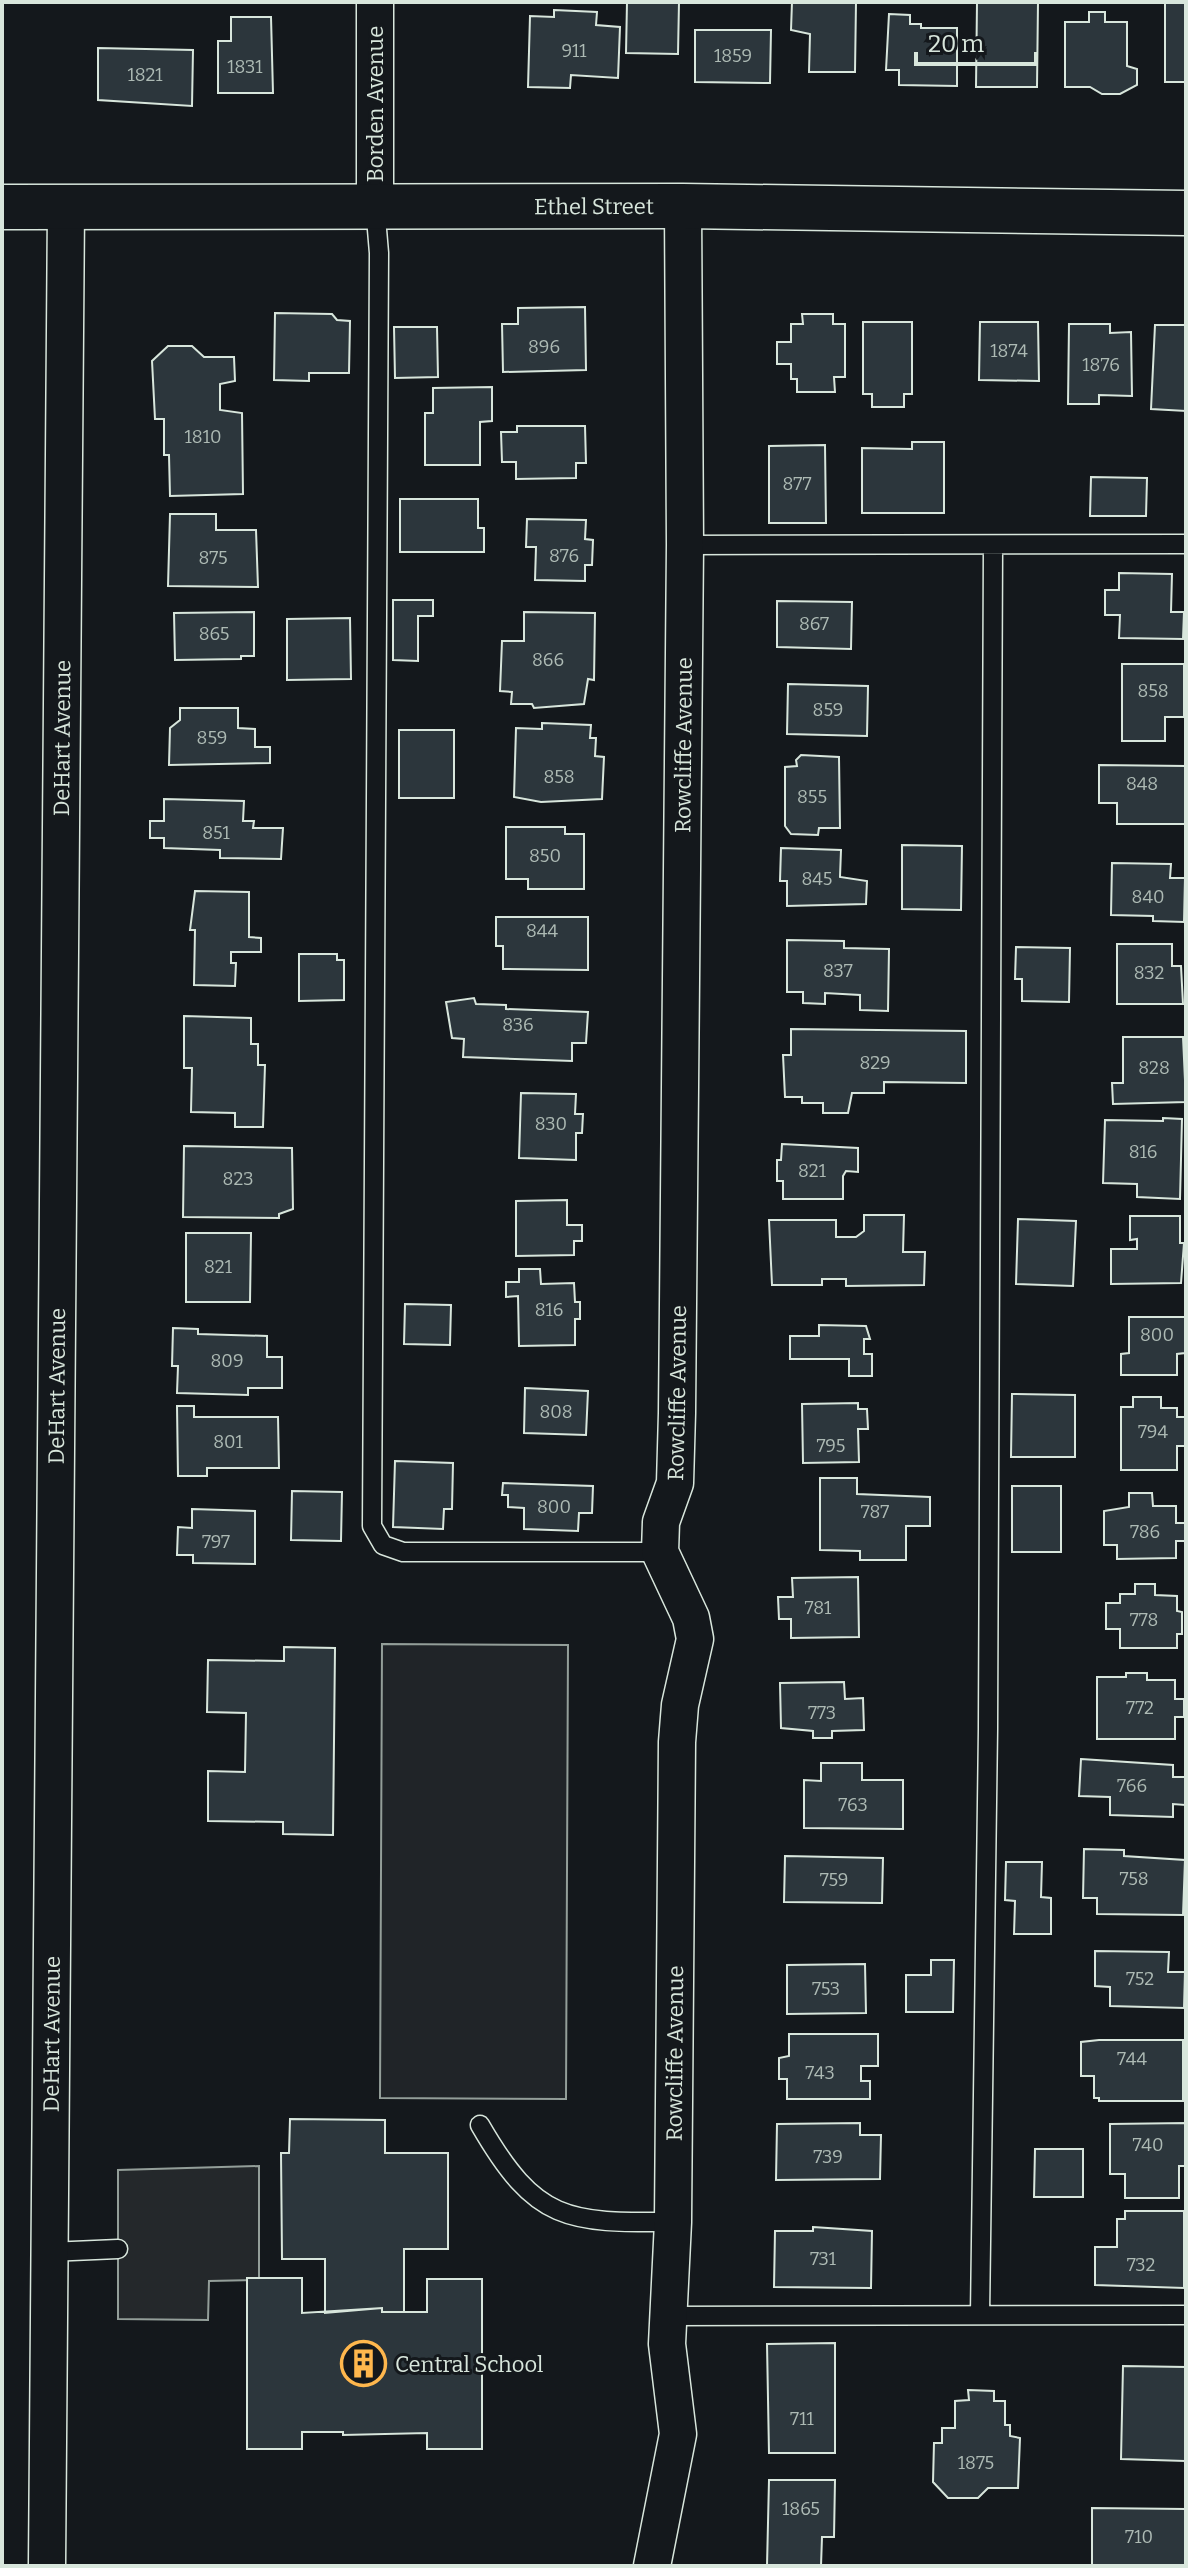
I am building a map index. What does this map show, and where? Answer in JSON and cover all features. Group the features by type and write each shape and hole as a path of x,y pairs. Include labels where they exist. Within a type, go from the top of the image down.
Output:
{"street":[{"name":"Borden Avenue","path":"375,2 375,206"},
{"name":"Ethel Street","path":"2,207 683,206 1186,213"},
{"name":"Rowcliffe Avenue","path":"652,2566 678,2434 667,2353 673,2222 677,1742 680,1705 695,1639 691,1618 665,1569 660,1552 661,1522 673,1493 677,1449 685,545 683,206"},
{"name":"DeHart Avenue","path":"47,2566 66,207"}],"lane":[{"path":"375,206 379,253 372,1526 383,1545 403,1552 660,1552"},
{"path":"685,545 1186,544"},
{"path":"980,2315 988,1713 993,545"},
{"path":"480,2125 508,2171 548,2207 592,2221 673,2222"},
{"path":"49,2252 118,2249"},
{"path":"669,2316 1186,2315"}],"shaded area":[{"path":"382,1644 568,1645 566,2099 380,2098"},
{"path":"259,2166 259,2280 209,2281 208,2320 118,2319 118,2170"}],"building":[{"path":"627,2 679,2 678,54 626,53"},
{"path":"792,2 856,2 855,72 809,72 810,34 791,30"},
{"path":"977,2 1038,2 1037,87 976,87"},
{"path":"1165,2 1186,2 1186,82 1165,82"},
{"path":"554,10 597,12 596,25 620,27 618,78 571,75 570,88 528,87 530,16 554,17"},
{"path":"1089,12 1105,12 1105,22 1127,22 1127,66 1137,69 1137,85 1120,94 1102,94 1090,87 1065,87 1065,22 1089,22"},
{"path":"889,14 910,15 910,24 921,24 921,28 957,28 957,86 899,85 899,70 886,70"},
{"path":"231,17 271,17 273,93 218,93 218,41 231,41"},
{"path":"695,30 771,30 770,83 695,82"},
{"path":"98,48 193,50 192,106 98,100"},
{"path":"585,307 586,370 503,372 502,324 518,324 518,308"},
{"path":"275,313 332,314 337,320 350,321 349,373 309,373 309,381 274,380"},
{"path":"802,314 833,314 833,324 845,324 845,377 834,377 835,392 797,392 797,379 791,379 791,364 777,364 777,342 791,342 791,324 803,324"},
{"path":"863,322 912,322 912,394 904,394 904,407 872,407 872,394 863,394"},
{"path":"980,322 1038,322 1039,381 979,380"},
{"path":"1069,324 1110,324 1110,333 1131,332 1132,396 1099,395 1099,404 1068,404"},
{"path":"1155,325 1186,325 1186,411 1151,409"},
{"path":"394,327 437,327 438,377 395,378"},
{"path":"168,346 192,346 204,357 234,357 235,381 220,384 220,410 242,413 243,494 170,496 169,455 164,455 164,419 155,419 152,361"},
{"path":"492,387 492,421 480,422 480,465 425,465 425,413 433,413 433,388"},
{"path":"517,426 585,426 586,463 576,463 576,478 516,479 516,462 502,462 501,432 517,432"},
{"path":"912,442 944,442 944,513 862,513 862,448 912,449"},
{"path":"825,445 826,523 769,523 769,446"},
{"path":"1091,477 1147,478 1146,516 1090,516"},
{"path":"400,499 478,499 478,528 484,528 484,552 400,552"},
{"path":"170,514 216,514 216,530 256,530 258,587 168,586"},
{"path":"527,519 586,520 585,539 593,540 592,565 585,565 585,581 535,580 536,547 526,547"},
{"path":"1119,573 1172,574 1171,612 1184,612 1183,639 1119,638 1120,615 1105,615 1105,590 1119,590"},
{"path":"393,600 433,600 433,616 418,616 418,661 393,660"},
{"path":"777,601 852,602 851,649 777,647"},
{"path":"254,612 254,656 175,660 174,613"},
{"path":"524,612 595,613 594,680 588,679 584,704 534,708 532,704 511,704 512,692 500,691 502,641 524,641"},
{"path":"350,618 351,679 287,680 287,619"},
{"path":"1122,664 1184,664 1184,717 1165,717 1165,741 1122,741"},
{"path":"788,684 868,686 867,736 787,734"},
{"path":"180,708 238,708 238,728 255,729 255,747 270,747 270,763 169,765 170,728 180,720"},
{"path":"542,723 591,725 590,738 596,738 595,756 604,757 602,799 541,802 514,797 516,728 542,729"},
{"path":"399,730 454,730 454,798 399,798"},
{"path":"801,755 839,757 840,828 819,828 818,835 791,834 785,826 785,767 797,766 796,760"},
{"path":"1099,765 1186,766 1186,824 1117,824 1117,803 1099,803"},
{"path":"164,799 244,801 243,821 254,821 253,828 283,828 281,859 220,858 220,850 164,848 164,838 150,838 150,821 164,821"},
{"path":"506,827 565,827 565,834 584,834 584,889 528,889 528,879 506,879"},
{"path":"902,845 962,846 961,910 902,909"},
{"path":"781,848 841,850 840,877 867,881 866,904 787,906 787,881 780,881"},
{"path":"1112,863 1171,864 1170,878 1185,878 1184,922 1153,921 1153,916 1111,915"},
{"path":"195,891 249,892 249,937 261,938 261,952 231,952 231,963 236,963 235,986 194,985 195,930 190,930"},
{"path":"496,917 588,917 588,970 503,969 503,946 496,946"},
{"path":"787,940 844,941 844,948 889,949 888,1011 860,1010 860,995 825,993 825,1004 803,1003 803,992 787,992"},
{"path":"1117,944 1172,944 1172,966 1181,966 1183,1004 1117,1004"},
{"path":"1016,947 1070,948 1069,1002 1022,1001 1022,979 1015,979"},
{"path":"299,954 337,954 337,960 344,960 344,1000 299,1001"},
{"path":"474,998 476,1004 506,1005 506,1009 588,1012 586,1043 572,1043 572,1061 463,1057 464,1039 452,1038 446,1002"},
{"path":"184,1016 251,1018 251,1044 258,1044 258,1065 265,1065 263,1127 235,1127 235,1113 191,1112 192,1068 184,1068"},
{"path":"791,1029 966,1031 966,1083 884,1082 884,1093 852,1093 848,1113 823,1113 823,1103 802,1103 802,1097 785,1097 783,1055 791,1055"},
{"path":"1123,1037 1183,1037 1186,1102 1113,1104 1112,1083 1123,1083"},
{"path":"521,1093 576,1094 575,1114 583,1114 582,1133 576,1133 576,1160 519,1158"},
{"path":"1163,1118 1182,1119 1180,1199 1137,1197 1137,1184 1103,1183 1105,1120 1163,1121"},
{"path":"782,1144 858,1148 858,1172 846,1171 843,1176 843,1199 783,1199 783,1181 777,1181 777,1160 781,1160"},
{"path":"184,1146 292,1148 293,1209 279,1214 279,1218 183,1217"},
{"path":"567,1200 567,1225 582,1225 582,1241 574,1241 574,1255 516,1256 516,1201"},
{"path":"864,1215 904,1215 903,1252 925,1252 924,1285 846,1286 846,1279 822,1279 822,1285 772,1285 769,1220 836,1220 836,1237 856,1237 864,1231"},
{"path":"1130,1216 1180,1216 1180,1243 1184,1243 1181,1283 1111,1284 1111,1249 1137,1249 1137,1239 1130,1240"},
{"path":"1018,1219 1076,1221 1073,1286 1016,1284"},
{"path":"186,1233 251,1233 250,1302 186,1302"},
{"path":"519,1269 540,1269 541,1284 574,1283 575,1302 580,1302 580,1319 575,1319 575,1345 519,1346 518,1296 506,1297 506,1282 519,1282"},
{"path":"405,1304 451,1305 450,1345 404,1344"},
{"path":"1129,1317 1185,1317 1185,1353 1177,1354 1177,1375 1121,1375 1121,1354 1129,1353"},
{"path":"819,1325 866,1326 870,1339 864,1339 864,1354 872,1354 872,1376 849,1376 849,1359 790,1359 790,1336 819,1336"},
{"path":"173,1328 198,1329 198,1334 267,1336 267,1357 282,1357 282,1388 248,1388 248,1395 177,1393 178,1366 172,1366"},
{"path":"525,1388 588,1391 586,1435 524,1433"},
{"path":"1012,1394 1075,1395 1075,1457 1011,1457"},
{"path":"1133,1397 1161,1397 1161,1408 1177,1408 1177,1417 1185,1417 1185,1446 1177,1446 1177,1470 1121,1470 1121,1407 1133,1407"},
{"path":"858,1403 858,1409 867,1409 868,1429 858,1429 859,1462 803,1463 802,1404"},
{"path":"177,1406 194,1406 194,1417 278,1417 279,1468 207,1468 207,1476 178,1476"},
{"path":"395,1461 453,1463 452,1509 444,1509 443,1529 393,1527"},
{"path":"820,1478 857,1478 857,1494 930,1497 930,1526 906,1526 906,1560 860,1560 860,1551 820,1550"},
{"path":"503,1483 593,1486 592,1513 579,1513 578,1531 524,1529 524,1508 508,1507 508,1495 502,1495"},
{"path":"1012,1486 1061,1486 1061,1552 1012,1552"},
{"path":"292,1491 342,1492 341,1541 291,1540"},
{"path":"1129,1493 1152,1493 1153,1506 1176,1506 1176,1523 1185,1523 1185,1541 1176,1541 1176,1558 1117,1559 1117,1545 1104,1545 1104,1511 1129,1507"},
{"path":"192,1509 255,1511 255,1564 193,1563 193,1555 177,1555 178,1527 192,1528"},
{"path":"858,1577 859,1637 791,1638 791,1619 779,1619 778,1597 793,1597 792,1578"},
{"path":"1135,1584 1155,1584 1155,1595 1177,1596 1177,1611 1182,1612 1182,1634 1177,1634 1177,1648 1120,1648 1120,1629 1106,1629 1106,1603 1120,1603 1120,1594 1135,1594"},
{"path":"284,1647 335,1648 333,1835 283,1834 283,1822 208,1821 208,1771 245,1772 246,1713 207,1712 208,1660 284,1661"},
{"path":"1126,1673 1147,1673 1147,1680 1175,1680 1175,1699 1184,1699 1184,1717 1175,1717 1175,1739 1097,1739 1097,1677 1126,1677"},
{"path":"844,1682 845,1699 863,1698 864,1730 832,1731 832,1738 813,1738 813,1731 781,1728 780,1683"},
{"path":"1081,1759 1173,1765 1173,1777 1185,1777 1185,1805 1173,1804 1173,1817 1110,1815 1110,1797 1079,1796"},
{"path":"821,1763 862,1763 862,1780 903,1780 903,1829 804,1828 804,1780 821,1781"},
{"path":"1084,1849 1124,1850 1124,1856 1185,1860 1183,1915 1097,1914 1097,1898 1083,1898"},
{"path":"785,1856 883,1858 882,1903 784,1902"},
{"path":"1006,1862 1042,1862 1041,1897 1051,1898 1051,1934 1014,1934 1015,1901 1005,1900"},
{"path":"1095,1951 1169,1952 1168,1972 1185,1972 1184,2008 1110,2006 1110,1987 1095,1986"},
{"path":"931,1960 954,1960 953,2012 906,2012 906,1975 931,1975"},
{"path":"865,1964 866,2013 787,2014 787,1965"},
{"path":"789,2034 878,2034 878,2066 861,2066 861,2081 870,2081 870,2099 787,2099 787,2079 779,2079 779,2058 789,2056"},
{"path":"1183,2040 1183,2101 1099,2101 1099,2098 1094,2098 1094,2076 1081,2076 1081,2042"},
{"path":"290,2119 385,2120 385,2153 448,2153 448,2249 404,2249 404,2312 382,2312 382,2308 325,2313 325,2259 282,2259 281,2153 289,2153"},
{"path":"860,2123 860,2135 881,2135 880,2179 776,2180 777,2124"},
{"path":"1186,2123 1186,2166 1179,2166 1179,2198 1125,2198 1125,2174 1110,2174 1110,2124"},
{"path":"1035,2149 1083,2149 1083,2197 1034,2197"},
{"path":"1125,2211 1184,2211 1184,2288 1095,2285 1095,2247 1117,2247 1117,2219 1125,2219"},
{"path":"813,2227 872,2231 871,2288 774,2287 775,2231 813,2231"},
{"name":"Central School","path":"247,2278 302,2278 302,2313 382,2308 382,2312 427,2312 427,2279 482,2279 482,2449 427,2449 427,2433 343,2435 343,2432 302,2432 302,2449 247,2449"},
{"path":"835,2343 835,2453 769,2453 767,2344"},
{"path":"1123,2366 1186,2367 1185,2461 1121,2459"},
{"path":"968,2390 994,2391 994,2401 1005,2401 1005,2425 1010,2425 1010,2436 1020,2438 1018,2488 988,2488 978,2498 948,2498 933,2482 934,2443 942,2443 942,2428 955,2428 955,2401 969,2400"},
{"path":"769,2480 835,2480 834,2537 822,2537 821,2566 767,2566"},
{"path":"1092,2508 1186,2509 1186,2566 1092,2566"}],"place":[{"name":"Central School","path":"364,2364"}]}
